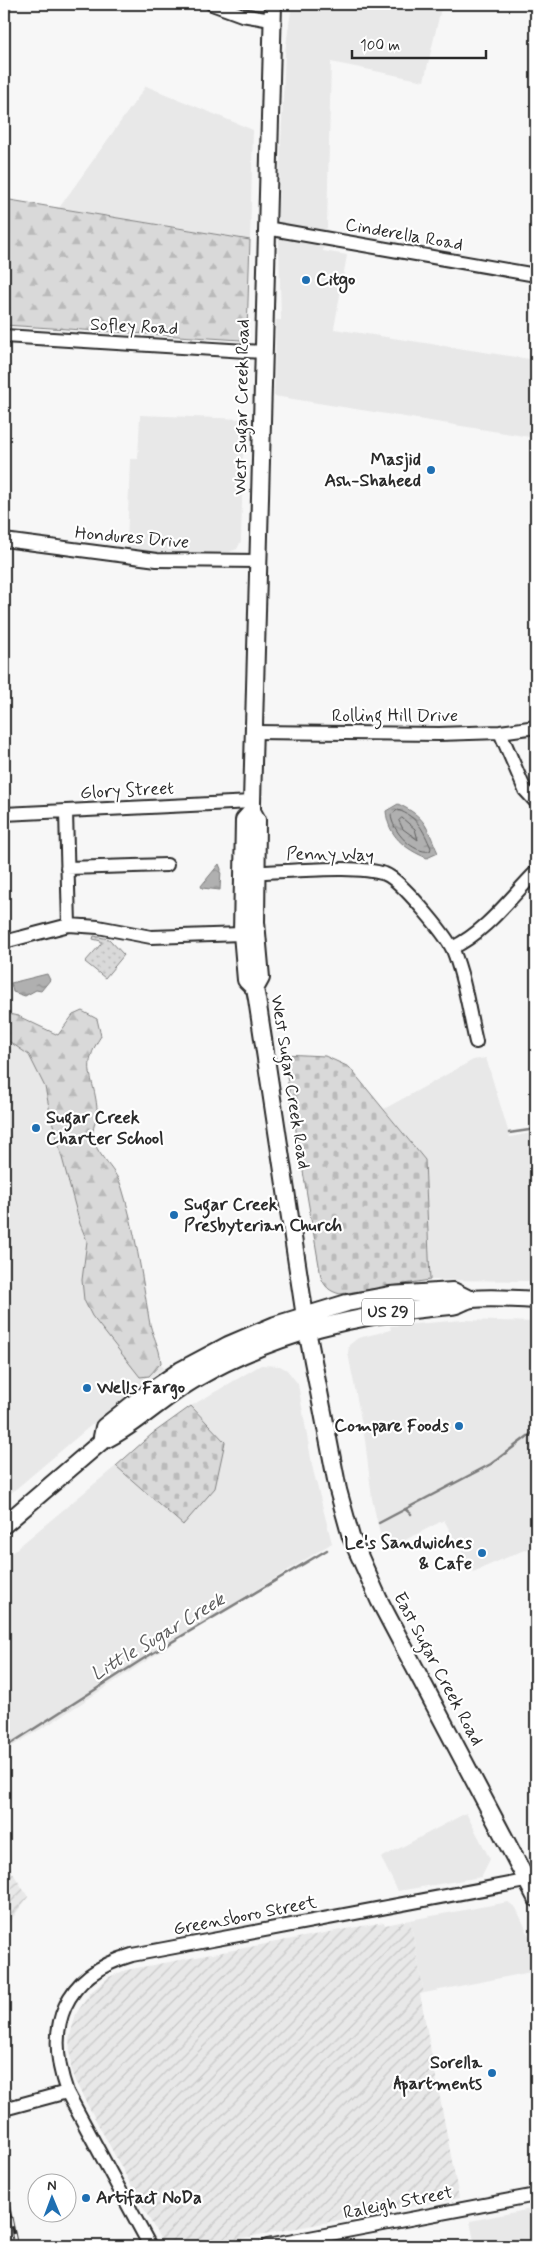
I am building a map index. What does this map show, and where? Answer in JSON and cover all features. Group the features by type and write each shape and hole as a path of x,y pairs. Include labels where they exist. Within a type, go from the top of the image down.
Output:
{"main road":[{"name":"West Sugar Creek Road","path":"255,989 261,978 256,922 257,820 252,806 271,20 273,4"},
{"name":"West Sugar Creek Road","path":"252,806 244,820 242,934 246,980 255,989 306,1323"},
{"name":"US 29","path":"4,1525 101,1442 104,1427 139,1399 181,1370 244,1338 306,1323 453,1306 469,1299 536,1300"},
{"name":"East Sugar Creek Road","path":"306,1323 338,1490 358,1555 379,1600 531,1880 536,1898"}],"street":[{"path":"212,4 242,15 271,20"},
{"name":"Cinderella Road","path":"266,228 536,275"},
{"name":"Sofley Road","path":"4,336 263,352"},
{"name":"Hondures Drive","path":"4,540 157,560 258,561"},
{"name":"Rolling Hill Drive","path":"254,732 382,735 500,732 536,727"},
{"path":"500,732 525,790 536,802"},
{"name":"Glory Street","path":"4,814 252,806"},
{"path":"66,812 70,925"},
{"path":"67,868 167,865"},
{"name":"Penny Way","path":"256,872 356,870 385,874 398,882 415,900 452,948 476,1042"},
{"path":"452,948 467,940 482,928 536,872"},
{"path":"4,942 70,925 98,927 141,936 242,934"},
{"name":"Greensboro Street","path":"67,2092 59,2071 56,2048 61,2016 76,1989 91,1974 104,1966 132,1955 531,1880"},
{"path":"4,2109 67,2092 150,2246"},
{"name":"Raleigh Street","path":"267,2246 536,2195"}],"shaded area":[{"path":"292,4 442,4 424,81 331,62 327,226 323,251 347,255 334,329 536,360 536,438 274,396 276,320 281,320 278,210 285,52"},
{"path":"146,86 253,130 250,240 59,208"},
{"path":"140,415 244,419 241,541 237,549 229,552 190,554 129,550 127,546 130,459 138,459"},
{"path":"4,1016 38,1039 96,1211 90,1279 164,1368 134,1389 4,1499"},
{"path":"486,1058 510,1137 536,1132 536,1281 430,1280 425,1160 384,1109 473,1060"},
{"path":"463,1320 536,1322 536,1545 473,1572 444,1520 384,1551 372,1499 365,1440 348,1353 349,1345 358,1338 391,1330 390,1326"},
{"path":"261,1365 280,1366 287,1370 298,1384 313,1470 332,1543 4,1751 4,1559 116,1466 184,1525 225,1442 191,1406"},
{"path":"466,1813 490,1859 481,1877 398,1891 381,1858"},
{"path":"4,1859 28,1897 4,1929"},
{"path":"508,1902 516,1908 536,1950 536,1971 424,1993 410,1920"},
{"path":"410,1920 424,1993 420,1994 459,2198 200,2246 164,2246 79,2089 71,2068 69,2039 76,2014 90,1993 109,1977 126,1970 384,1922 385,1925"},
{"path":"536,2208 536,2246 475,2246 470,2221"}],"green space":[{"path":"4,199 250,240 247,332 241,340 4,325"},
{"path":"94,936 109,939 124,955 105,978 85,962 101,944 101,941 93,939"},
{"path":"82,1011 97,1019 101,1036 91,1056 90,1064 97,1108 93,1139 95,1146 120,1181 141,1269 150,1325 160,1357 161,1363 149,1376 140,1377 92,1316 84,1300 82,1280 87,1241 80,1224 51,1117 45,1087 29,1055 7,1040 4,1041 4,1013 18,1016 58,1035 73,1015"},
{"path":"283,1054 325,1056 349,1067 425,1160 430,1280 340,1294 330,1290 324,1283 321,1277"},
{"path":"191,1406 225,1442 215,1488 183,1525 116,1466 152,1434"}],"water":[{"path":"398,804 420,818 438,853 427,858 405,846 394,834 387,820 386,811"},
{"path":"219,864 221,869 220,890 202,888 201,886"},
{"path":"47,974 50,980 41,991 36,990 25,996 13,992 11,983"}],"waterway":[{"path":"509,1133 536,1129"},
{"name":"Little Sugar Creek","path":"379,1523 491,1464 536,1430"},
{"name":"Little Sugar Creek","path":"405,1509 411,1514"},
{"name":"Little Sugar Creek","path":"4,1748 143,1659 327,1550"}],"railway":[{"path":"4,2187 16,2246"}],"place":[{"name":"Citgo","path":"306,280"},
{"name":"Masjid Ash-Shaheed","path":"431,470"},
{"name":"Sugar Creek Charter School","path":"36,1128"},
{"name":"Sugar Creek Presbyterian Church","path":"174,1215"},
{"name":"Wells Fargo","path":"87,1388"},
{"name":"Compare Foods","path":"459,1426"},
{"name":"Le's Sandwiches & Cafe","path":"482,1553"},
{"name":"Sorella Apartments","path":"492,2073"},
{"name":"Artifact NoDa","path":"86,2198"}]}
